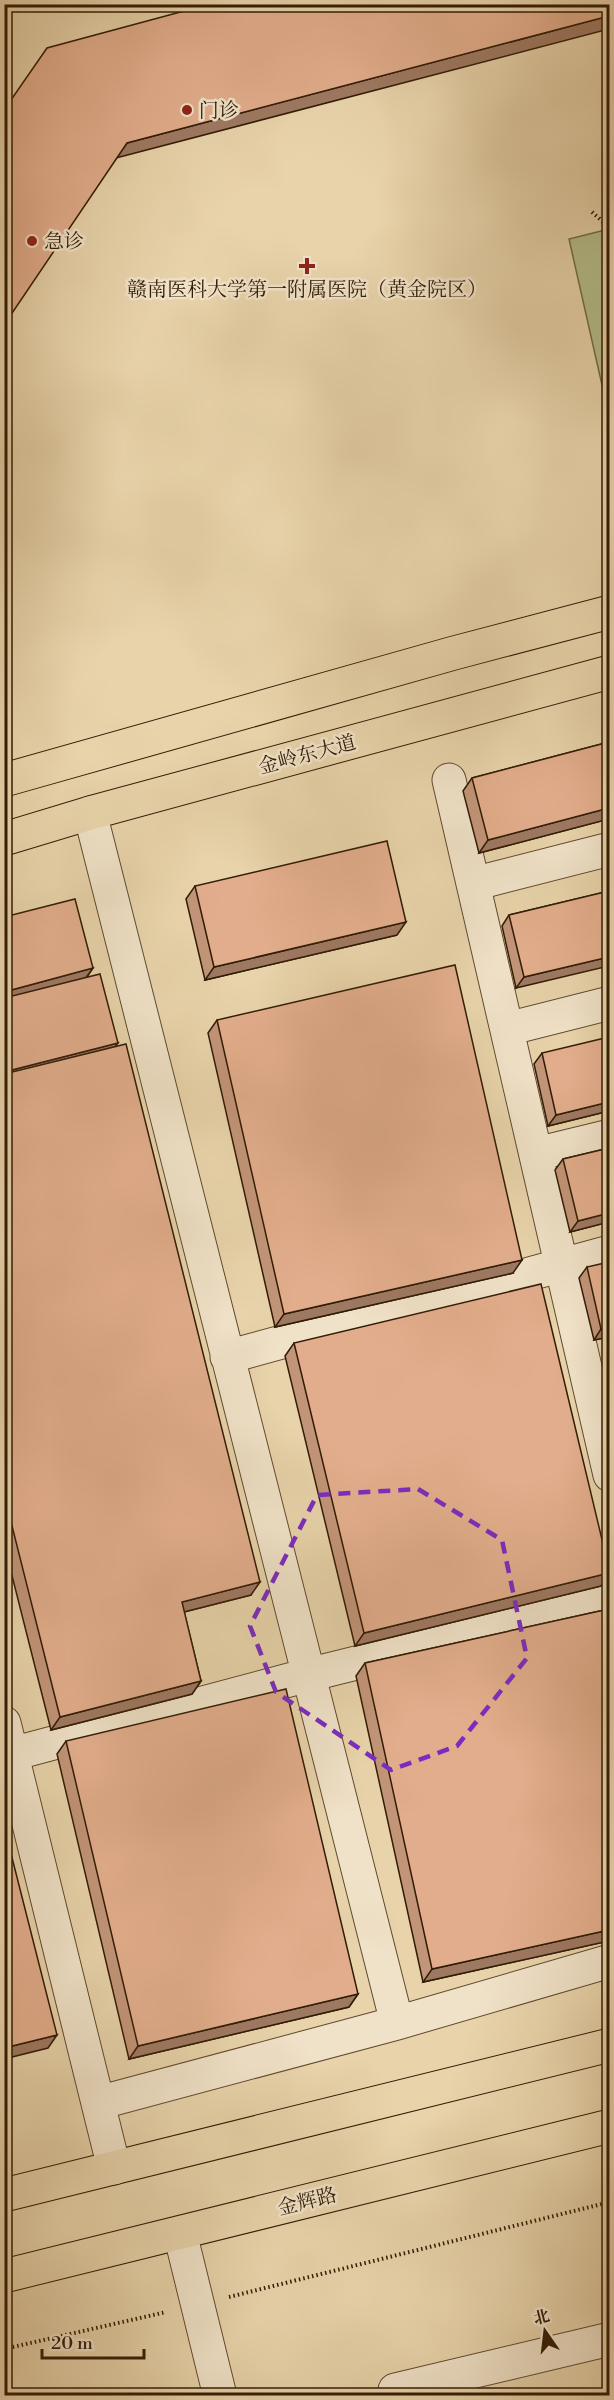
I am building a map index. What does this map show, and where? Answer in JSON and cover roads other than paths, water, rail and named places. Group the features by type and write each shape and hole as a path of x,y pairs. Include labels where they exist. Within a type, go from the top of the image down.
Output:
{"main road":[{"path":"4,780 454,653 609,612"},
{"name":"金岭东大道","path":"4,839 90,813 609,672"},
{"path":"4,2195 609,2045"},
{"name":"金辉路","path":"4,2276 609,2126"}],"street":[{"path":"449,780 560,1264 599,1385 609,1475"},
{"path":"90,813 397,2023"},
{"path":"473,884 609,849"},
{"path":"507,1029 609,1003"},
{"path":"536,1154 609,1136"},
{"path":"227,1357 609,1252"},
{"path":"12,1754 308,1675 609,1600"},
{"path":"4,1723 114,2168"},
{"path":"98,2103 397,2023 609,1961"},
{"path":"180,2233 220,2396"},
{"path":"396,2396 395,2390 609,2339"}],"place":[{"name":"门诊","path":"187,110"},
{"name":"急诊","path":"32,241"},
{"name":"赣南医科大学第一附属医院（黄金院区）","path":"307,266"}]}
